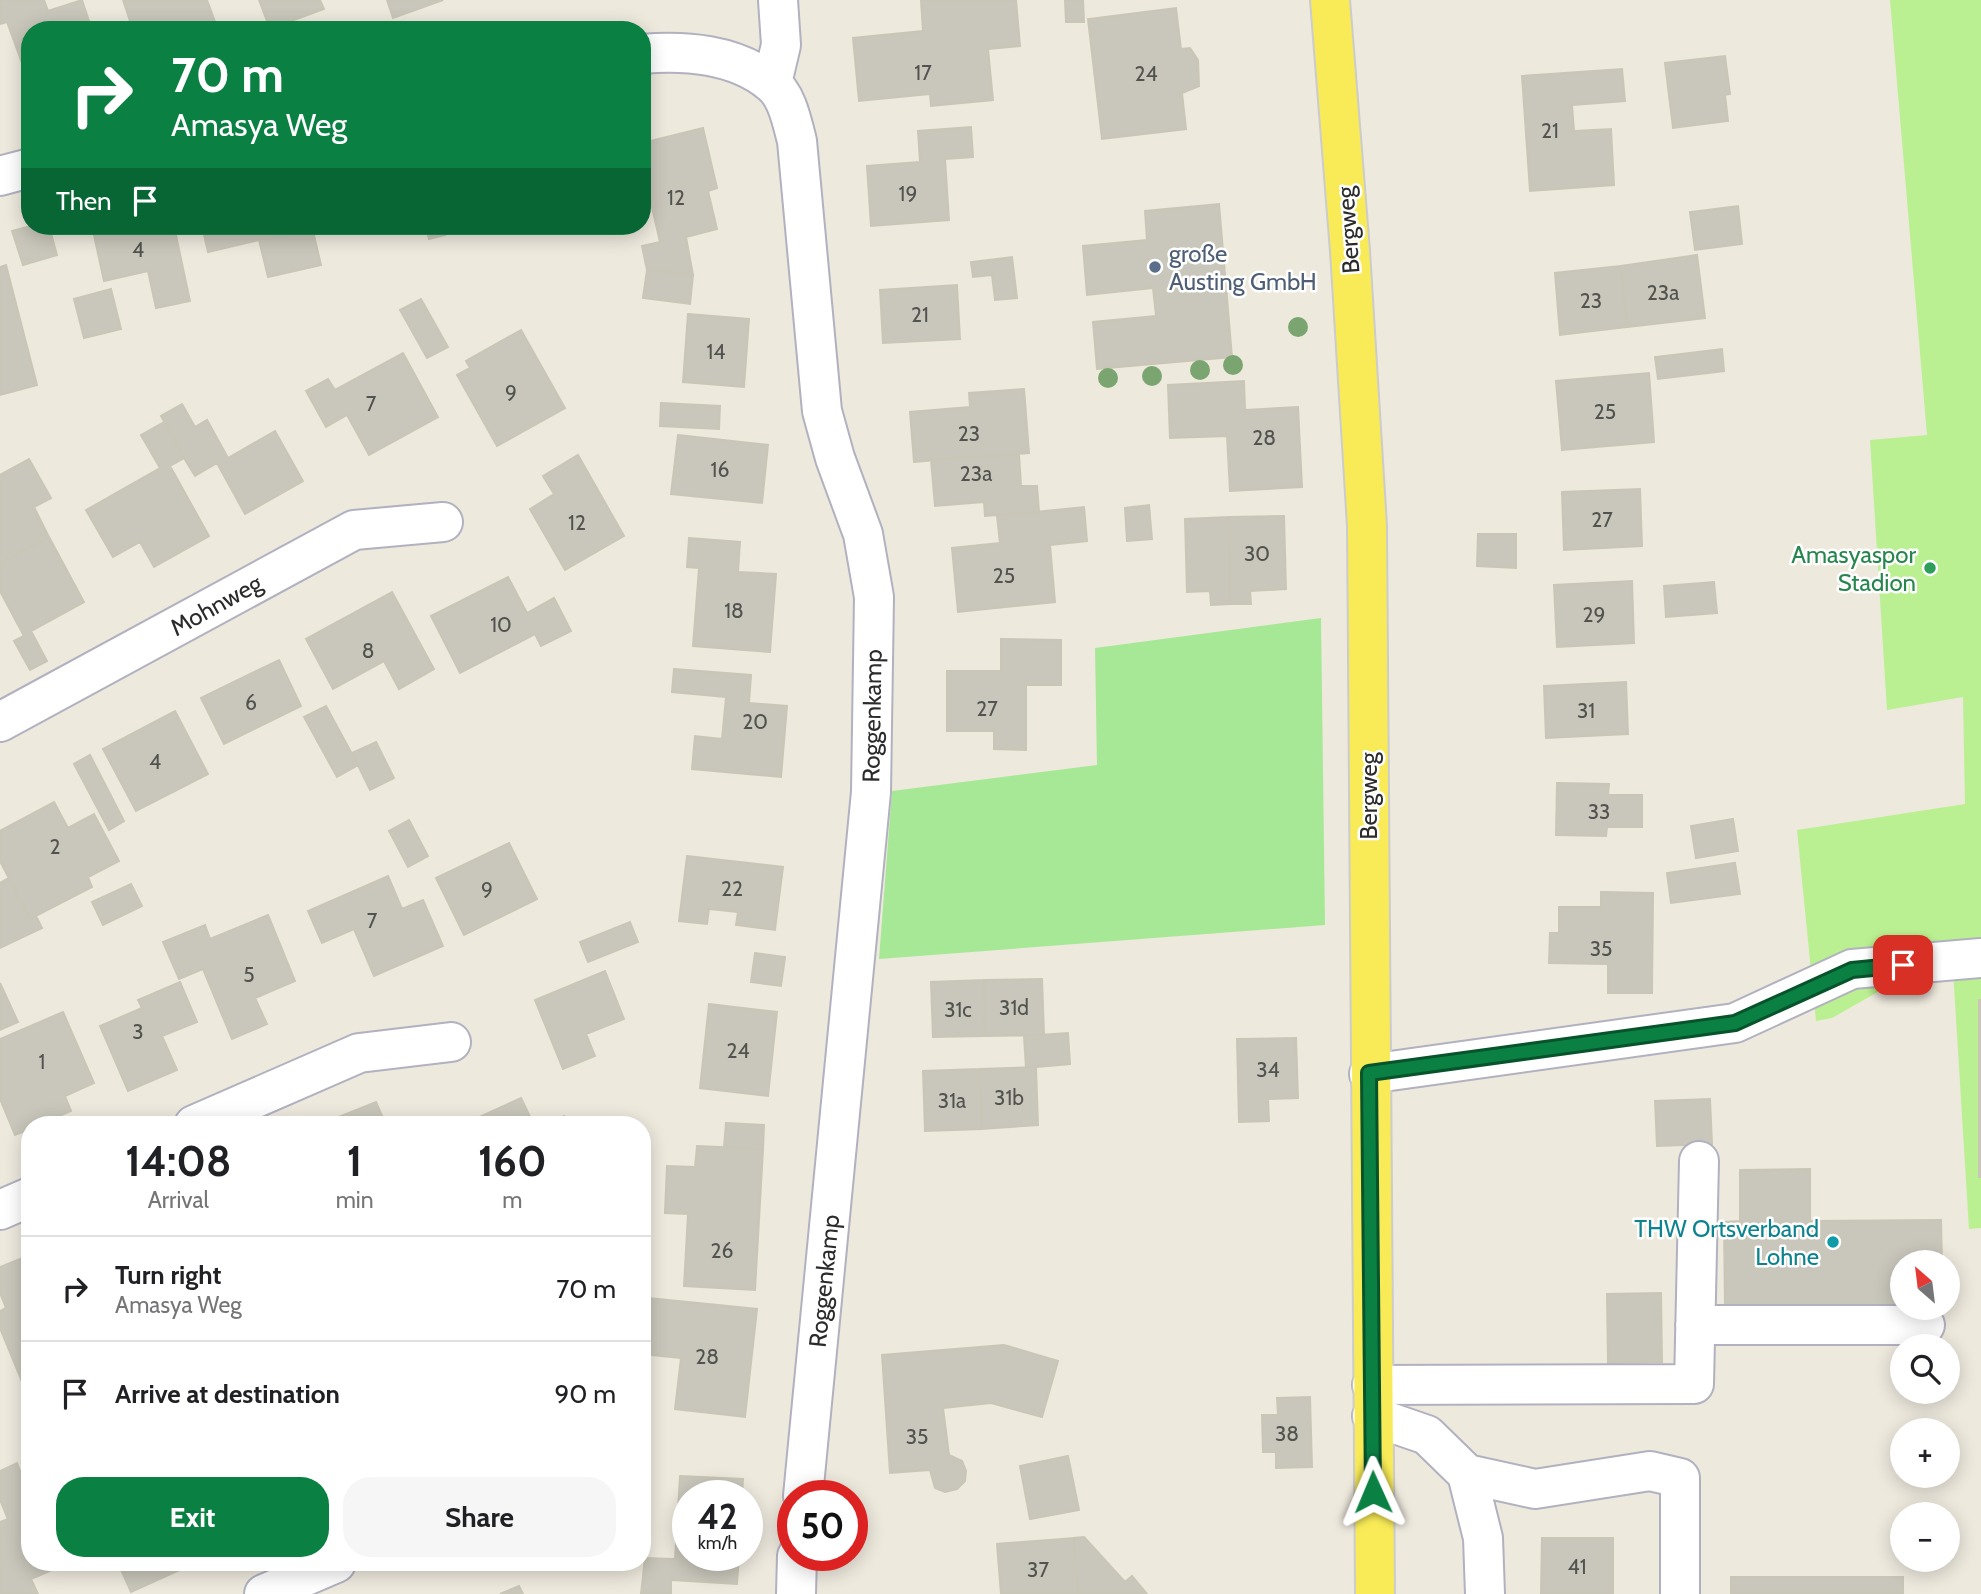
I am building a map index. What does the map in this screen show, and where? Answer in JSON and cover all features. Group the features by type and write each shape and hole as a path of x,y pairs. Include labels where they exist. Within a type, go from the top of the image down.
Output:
{"main road":[{"name":"Bergweg","path":"1331,0 1367,526 1375,1594"}],"street":[{"path":"651,53 672,51 726,59 772,83 781,46 778,0"},
{"name":"Roggenkamp","path":"772,83 789,111 797,141 822,411 835,458 863,534 874,597 871,792 805,1480"},
{"path":"0,176 21,170"},
{"name":"Mohnweg","path":"0,722 354,530 443,522"},
{"path":"1369,1073 1735,1023 1852,970 1981,958"},
{"path":"215,1116 359,1053 451,1042"},
{"path":"1372,1400 1694,1384 1699,1161"},
{"path":"0,1210 21,1201"},
{"path":"1695,1325 1925,1325"},
{"path":"1372,1400 1427,1435 1467,1474 1483,1538 1485,1594"},
{"path":"1467,1474 1535,1489 1650,1471 1680,1478 1680,1594"},
{"path":"264,1594 317,1571"},
{"path":"796,1594 797,1571"}],"green space":[{"name":"Amasyaspor Stadion","path":"1890,0 1981,0 1981,1228 1969,1229 1953,970 1911,973 1832,1018 1816,1021 1797,830 1965,804 1963,697 1887,710 1870,440 1927,435"},
{"path":"1321,618 1325,925 879,959 892,791 1097,765 1095,648"}],"building":[{"path":"0,0 44,0 48,11 82,0 89,21 21,21 21,60 7,22 0,24"},
{"path":"123,0 207,0 215,21 130,21"},
{"path":"259,0 320,0 324,9 292,21 267,21"},
{"path":"387,0 443,0 393,18"},
{"path":"921,0 1016,0 1020,46 988,49 993,100 931,106 930,94 859,101 853,38 923,31"},
{"path":"1065,0 1083,0 1084,22 1066,22"},
{"path":"1176,8 1181,49 1190,48 1198,60 1199,86 1182,93 1186,129 1102,139 1088,19"},
{"path":"1725,56 1730,94 1725,95 1728,121 1673,128 1665,63"},
{"path":"1622,69 1625,101 1572,105 1574,131 1611,129 1614,185 1530,191 1522,76"},
{"path":"971,127 973,157 945,159 949,220 871,226 867,166 920,162 918,131"},
{"path":"703,128 717,188 708,191 717,229 686,237 693,275 647,270 642,246 660,242 651,203 651,141"},
{"name":"große Austing GmbH","path":"1219,204 1232,357 1097,369 1093,322 1156,316 1153,288 1087,295 1083,246 1147,240 1145,211"},
{"path":"1738,206 1742,244 1695,250 1690,212"},
{"path":"21,229 21,235 51,235 57,255 23,265 12,231"},
{"path":"94,235 176,235 190,301 156,308 148,271 104,281"},
{"path":"204,235 314,235 321,265 268,277 259,240 208,252"},
{"path":"428,235 445,235 429,239"},
{"path":"1697,255 1705,318 1628,327 1620,266"},
{"path":"1012,257 1017,298 995,300 992,275 973,277 971,262"},
{"path":"6,265 37,385 0,395 0,267"},
{"path":"1620,266 1628,327 1560,335 1555,273"},
{"path":"647,270 693,275 690,304 643,298"},
{"path":"957,285 960,339 883,343 880,290"},
{"path":"111,289 121,329 84,338 74,299"},
{"path":"421,299 448,347 427,358 400,310"},
{"path":"688,314 749,319 744,387 683,382"},
{"path":"521,330 565,408 497,446 457,375 470,368 466,361"},
{"path":"1722,349 1724,371 1658,379 1655,357"},
{"path":"403,353 438,417 369,455 347,415 326,427 306,391 328,379 335,390"},
{"path":"1649,373 1654,442 1562,450 1556,381"},
{"path":"1244,381 1245,410 1298,407 1302,487 1230,491 1227,436 1170,438 1168,385"},
{"path":"1024,389 1029,453 914,462 910,412 970,407 969,393"},
{"path":"661,403 720,406 719,429 660,426"},
{"path":"182,404 195,427 207,420 228,458 275,431 303,481 245,514 217,463 195,476 184,458 161,416"},
{"path":"164,422 184,458 170,466 209,536 154,567 140,542 113,557 86,510 160,468 141,435"},
{"path":"678,435 768,445 762,503 671,494"},
{"path":"1019,454 1021,486 1037,486 1039,512 985,516 984,502 935,506 931,460"},
{"path":"578,455 624,536 565,570 530,509 554,494 543,476"},
{"path":"29,459 51,498 34,507 49,537 0,563 0,475"},
{"path":"1640,489 1642,546 1564,550 1562,492"},
{"path":"1149,505 1152,539 1127,541 1125,508"},
{"path":"1084,507 1087,541 1050,545 1055,602 958,612 952,548 1000,543 997,516"},
{"path":"1284,516 1286,589 1250,591 1251,604 1230,604 1228,517"},
{"path":"1228,517 1230,604 1211,605 1210,591 1187,592 1185,519"},
{"path":"1478,534 1516,534 1516,568 1477,566"},
{"path":"49,537 84,602 31,631 47,661 30,670 14,641 24,636 0,591 0,563"},
{"path":"689,538 740,542 738,572 776,574 770,652 693,646 699,568 687,567"},
{"path":"508,577 527,613 554,598 571,631 541,646 535,634 460,673 431,616"},
{"path":"1632,581 1634,643 1557,647 1554,585"},
{"path":"1714,582 1717,613 1666,617 1664,586"},
{"path":"392,592 434,669 399,689 384,661 333,689 306,639"},
{"path":"1001,639 1061,640 1061,685 1026,685 1026,750 994,749 994,731 947,731 947,671 1001,671"},
{"path":"279,660 301,706 224,744 201,698"},
{"path":"674,669 751,675 749,703 787,706 781,777 692,769 695,736 722,739 726,697 672,692"},
{"path":"1626,682 1628,734 1546,738 1544,686"},
{"path":"326,706 358,765 337,777 304,717"},
{"path":"175,711 208,774 136,811 103,749"},
{"path":"376,742 394,778 370,790 352,753"},
{"path":"90,755 124,821 109,830 74,764"},
{"path":"1557,783 1609,784 1608,795 1642,795 1642,827 1607,827 1606,836 1556,835"},
{"path":"54,802 68,828 94,814 119,861 88,877 92,887 30,919 0,861 0,831"},
{"path":"1733,819 1738,851 1696,858 1691,826"},
{"path":"409,820 428,856 408,867 389,831"},
{"path":"509,843 537,899 464,935 436,878"},
{"path":"687,856 783,867 775,930 736,925 738,912 709,909 707,924 679,921"},
{"path":"1735,863 1740,894 1671,903 1667,873"},
{"path":"388,876 402,909 423,900 443,946 374,976 354,929 322,943 308,911"},
{"path":"9,878 30,919 36,916 42,928 0,948 0,883"},
{"path":"131,884 142,906 103,925 92,902"},
{"path":"1601,892 1653,893 1652,993 1608,993 1608,964 1549,963 1550,933 1559,933 1559,907 1601,907"},
{"path":"268,915 295,981 255,998 267,1024 232,1039 203,969 179,979 163,942 205,925 210,939"},
{"path":"630,922 638,942 588,962 580,942"},
{"path":"755,953 785,957 781,986 751,982"},
{"path":"605,971 624,1019 586,1034 595,1056 563,1069 535,1000"},
{"path":"1042,979 1044,1035 985,1036 984,980"},
{"path":"984,980 985,1036 933,1037 931,982"},
{"path":"180,982 197,1022 162,1036 177,1070 128,1091 100,1026 142,1008 138,1000"},
{"path":"0,983 18,1022 0,1030"},
{"path":"1981,1000 1981,1177 1979,1177"},
{"path":"709,1004 777,1012 768,1096 700,1088"},
{"path":"63,1012 94,1083 65,1096 71,1111 59,1116 21,1116 21,1133 15,1135 0,1099 0,1039"},
{"path":"1068,1033 1070,1064 1026,1068 1024,1036"},
{"path":"1296,1038 1298,1098 1268,1099 1269,1121 1239,1122 1237,1039"},
{"path":"1036,1067 1038,1125 982,1129 980,1069"},
{"path":"980,1069 982,1129 925,1131 923,1071"},
{"path":"521,1098 530,1116 482,1116"},
{"path":"1710,1099 1712,1144 1657,1146 1655,1101"},
{"path":"376,1102 382,1116 341,1116"},
{"path":"726,1123 764,1125 763,1149 724,1147"},
{"path":"697,1146 763,1149 755,1290 684,1286 688,1214 665,1213 667,1166 695,1167"},
{"name":"THW Ortsverband Lohne","path":"1810,1169 1810,1221 1941,1220 1942,1250 1890,1250 1890,1307 1725,1308 1724,1222 1740,1221 1740,1170"},
{"path":"21,1259 21,1379 0,1328 0,1311 6,1308 0,1293 0,1267"},
{"path":"1661,1293 1662,1362 1608,1363 1607,1294"},
{"path":"651,1298 757,1309 745,1417 675,1409 681,1358 651,1355"},
{"path":"1004,1345 1058,1361 1042,1417 991,1403 943,1408 949,1455 962,1461 966,1471 965,1481 957,1489 945,1492 935,1488 930,1470 890,1473 882,1355"},
{"path":"1310,1397 1312,1467 1276,1468 1276,1452 1263,1452 1262,1415 1278,1415 1277,1398"},
{"path":"1068,1456 1079,1510 1030,1519 1020,1466"},
{"path":"17,1463 21,1473 21,1571 49,1571 31,1579 38,1594 0,1594 0,1522 8,1519 0,1500 0,1471"},
{"path":"680,1476 743,1480 680,1480"},
{"path":"1084,1537 1125,1582 1132,1576 1147,1594 1078,1594 1074,1538"},
{"path":"1074,1538 1078,1594 1001,1594 997,1544"},
{"path":"1542,1538 1613,1538 1613,1594 1541,1594"},
{"path":"651,1558 672,1559 672,1571 738,1571 737,1584 671,1580 671,1594 641,1594 644,1571 651,1571"},
{"path":"122,1571 177,1571 131,1592"},
{"path":"1731,1577 1903,1577 1903,1594 1731,1594"},
{"path":"519,1586 523,1594 500,1594"}],"place":[{"name":"große Austing GmbH","path":"1155,267"},
{"name":"Amasyaspor Stadion","path":"1930,568"},
{"name":"THW Ortsverband Lohne","path":"1833,1242"}],"route":[{"path":"1373,1492 1372,1133 1369,1073 1735,1023 1852,970 1903,965"}]}
